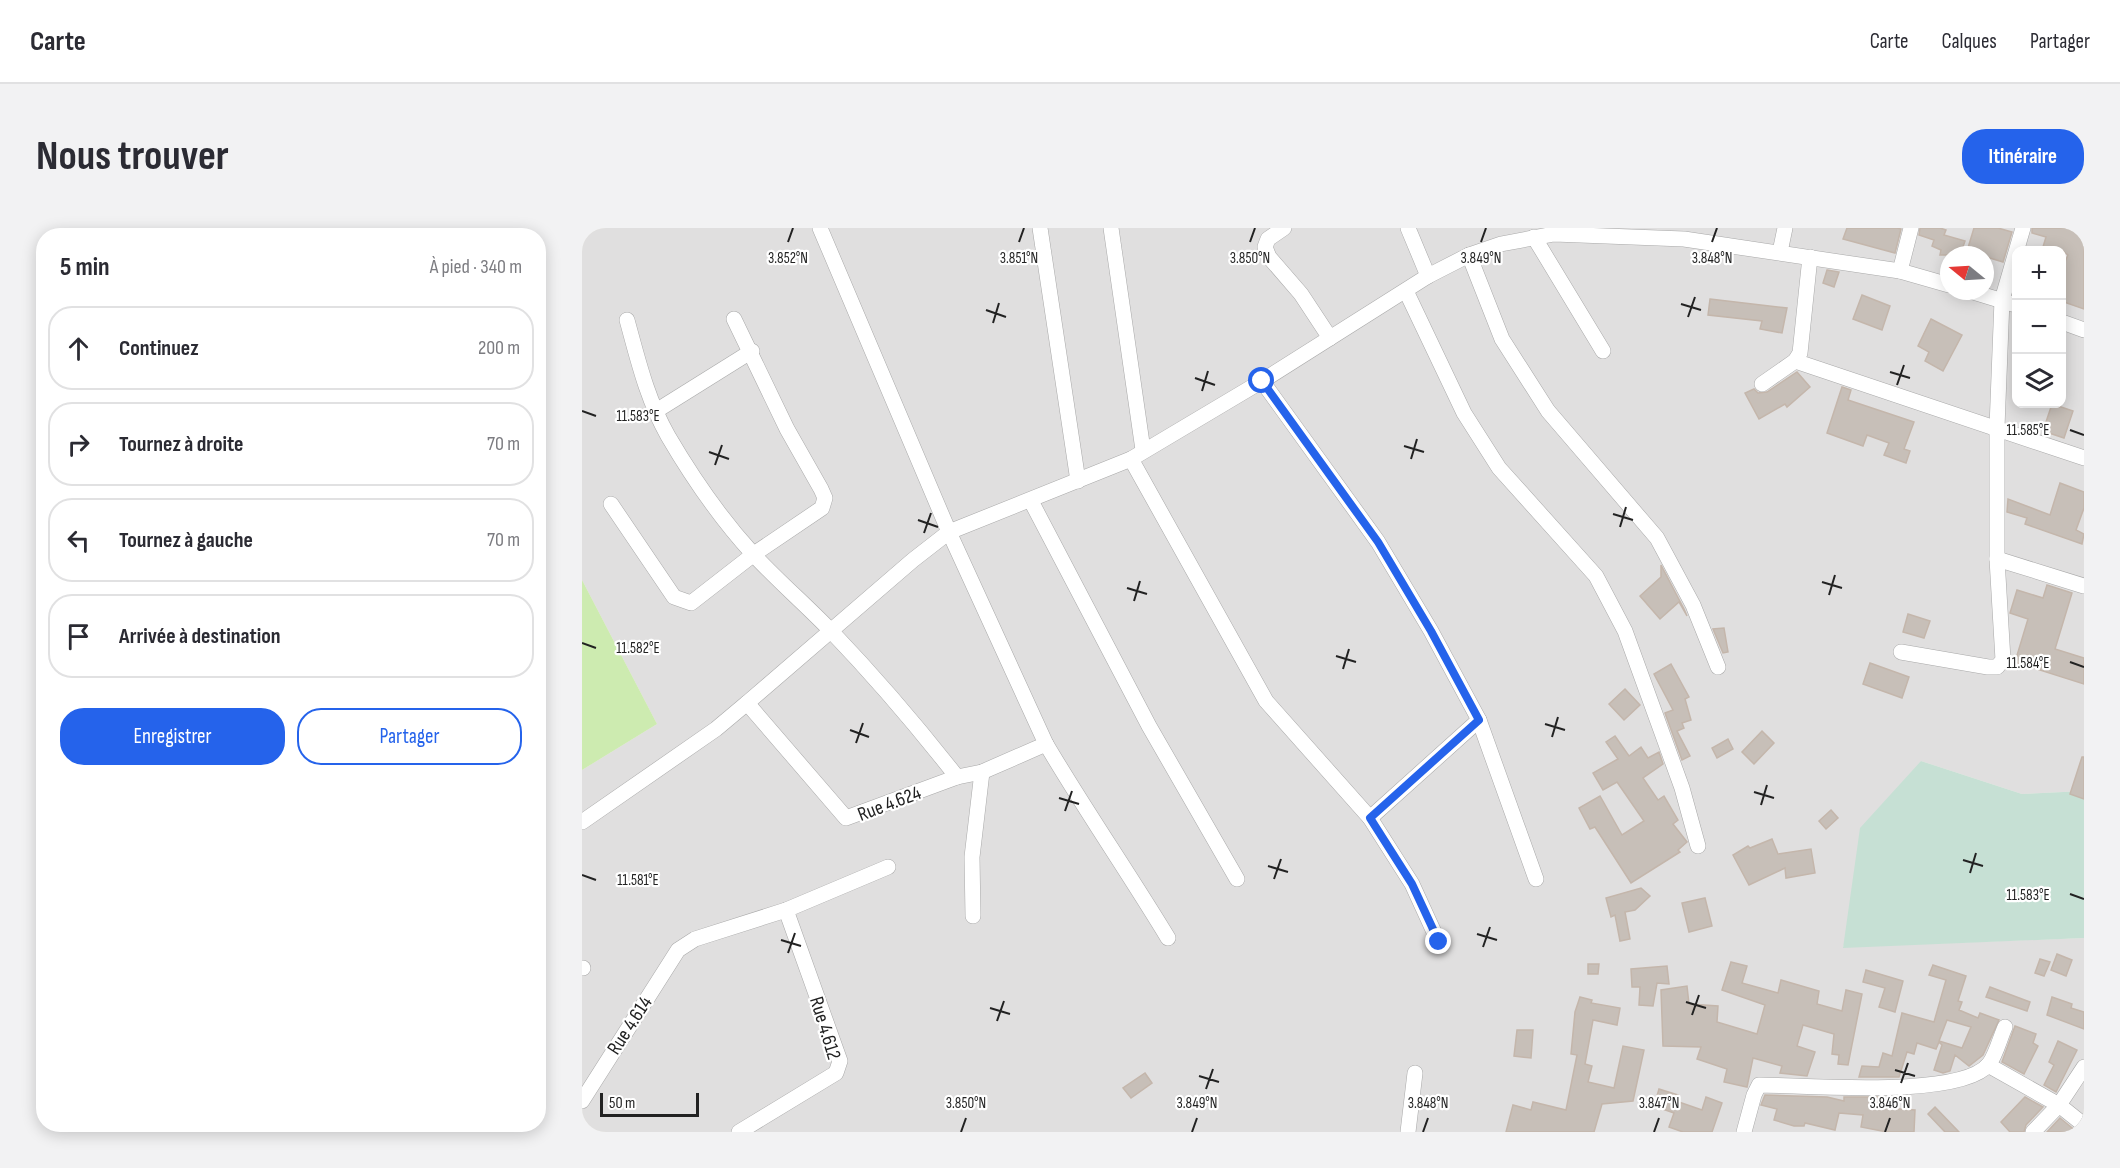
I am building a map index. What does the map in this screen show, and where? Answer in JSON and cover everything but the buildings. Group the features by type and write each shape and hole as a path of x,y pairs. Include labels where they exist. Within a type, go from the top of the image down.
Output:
{"street":[{"path":"820,228 950,532 1046,744 1096,828 1123,863 1168,938"},
{"path":"1040,228 1078,481"},
{"path":"1111,228 1137,455 1266,701 1370,818 1412,884 1439,942"},
{"path":"1284,228 1268,239 1264,247 1301,294 1330,338"},
{"path":"1408,228 1428,276"},
{"path":"1780,252 1785,228"},
{"path":"1900,271 1911,228"},
{"path":"1901,652 1997,667 2003,660 1997,560 1997,427 2009,303 2023,228"},
{"path":"582,822 716,729 830,630 950,532 1031,501 1137,455 1262,381 1428,276 1469,255 1554,231 1684,233 1780,252 1900,271 1940,282"},
{"path":"1534,237 1603,351"},
{"path":"1469,255 1502,339 1548,411 1657,538 1693,605 1719,667"},
{"path":"1762,384 1794,361 1803,343 1810,257"},
{"path":"1406,291 1464,413 1499,468 1596,576 1625,631 1682,788 1698,846"},
{"path":"1994,298 2009,303"},
{"path":"611,504 674,597 682,602 692,603 754,554 822,508 825,498 787,429 752,351 734,319"},
{"path":"627,320 643,381 656,411 668,436 716,508 754,554 830,630 907,714 957,777"},
{"path":"2066,324 2084,330"},
{"path":"656,411 752,351"},
{"path":"1794,361 1997,427 2084,458"},
{"path":"1262,381 1378,542 1431,631 1479,720 1536,879"},
{"path":"1031,501 1149,726 1237,879"},
{"path":"1997,560 2084,586"},
{"name":"Rue 4.624","path":"747,703 846,818 957,777 982,772 1046,744"},
{"path":"1370,818 1479,720"},
{"path":"973,916 972,857 982,772"},
{"path":"786,910 888,867"},
{"name":"Rue 4.614","path":"582,1101 678,951 695,939 786,910"},
{"name":"Rue 4.612","path":"739,1132 836,1073 839,1067 840,1061 786,910"},
{"path":"1744,1132 1754,1095 1760,1085 1921,1087 1950,1083 1976,1073 1989,1065 2005,1027"},
{"path":"1989,1065 2060,1105 2084,1125"},
{"path":"2033,1132 2060,1105 2084,1067"},
{"path":"1408,1132 1415,1073"}],"shaded area":[{"path":"582,228 2084,228 2084,791 2022,794 1921,761 1843,947 2084,938 2084,1132 582,1132 582,770 657,724 582,580"}],"green space":[{"path":"582,580 657,724 582,770"},
{"path":"1921,761 2022,794 2084,791 2084,938 1843,948 1860,828"}],"route":[{"path":"1262,381 1378,542 1431,631 1479,720 1370,818 1412,884 1439,942"}]}
